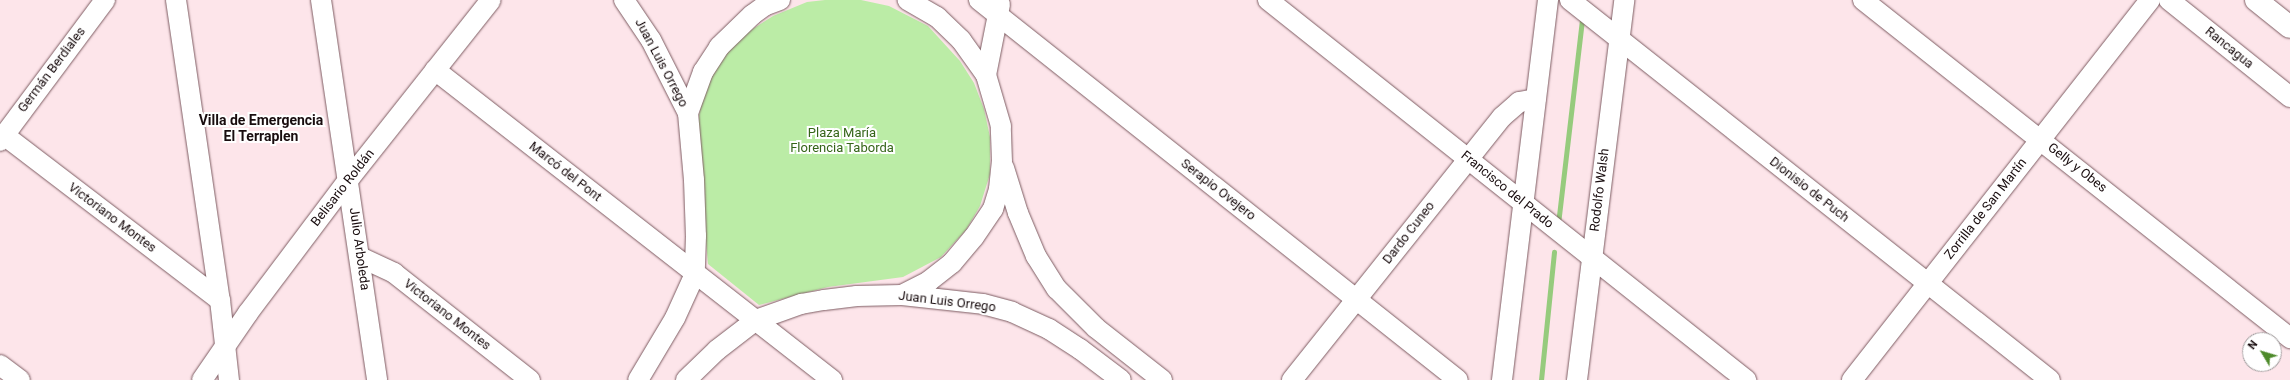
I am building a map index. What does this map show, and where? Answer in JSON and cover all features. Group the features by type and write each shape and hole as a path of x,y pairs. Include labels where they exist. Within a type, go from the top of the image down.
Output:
{"main road":[{"path":"2256,0 2290,27"}],"street":[{"name":"Germán Berdiales","path":"2,138 104,0"},
{"path":"176,0 220,300 229,380"},
{"name":"Julio Arboleda","path":"321,0 349,179 377,380"},
{"name":"Belisario Roldán","path":"202,380 248,313 349,179 491,0"},
{"name":"Juan Luis Orrego","path":"624,0 637,17 651,40 688,113 694,180 696,236 694,274"},
{"path":"688,113 703,72 719,46 752,15 766,5 780,0"},
{"path":"902,295 930,281 952,264 974,237 993,209 999,189 1002,162 1001,126 986,75 961,40 937,17 907,0"},
{"name":"Serapio Ovejero","path":"979,0 999,8 1356,300 1458,380"},
{"name":"Francisco del Prado","path":"1268,0 1746,380"},
{"path":"1502,380 1548,0"},
{"name":"Dionisio de Puch","path":"1570,0 2050,380"},
{"name":"Rodolfo Walsh","path":"1577,380 1624,0"},
{"name":"Gelly y Obes","path":"1863,0 2290,338"},
{"name":"Zorrilla de San Martín","path":"1852,380 2150,0"},
{"name":"Rancagua","path":"2169,0 2290,97"},
{"path":"986,75 999,8"},
{"name":"Marcó del Pont","path":"435,70 694,274 756,320"},
{"name":"Dardo Cuneo","path":"1292,380 1502,117 1519,102 1536,99"},
{"name":"Victoriano Montes","path":"2,138 220,300"},
{"path":"1002,162 1018,213 1036,256 1057,288 1096,328 1162,380"},
{"name":"Victoriano Montes","path":"360,257 394,273 530,380"},
{"path":"638,380 675,318 694,274"},
{"name":"Juan Luis Orrego","path":"686,380 717,350 756,320 801,304 824,300 857,296 902,295 983,304 1012,312 1049,329 1080,349 1121,380"},
{"path":"756,320 832,380"},
{"path":"0,365 20,380"}],"green space":[{"name":"Plaza María Florencia Taborda","path":"825,0 861,0 889,6 928,26 960,61 974,83 984,109 990,137 990,174 980,206 966,230 941,257 903,277 828,287 759,305 708,264 696,130 703,96 718,64 743,35 773,16 807,2"}],"waterway":[{"path":"1558,224 1582,19"},
{"path":"1541,380 1554,252"}],"district":[{"name":"Villa de Emergencia El Terraplen","path":"261,128"}]}
